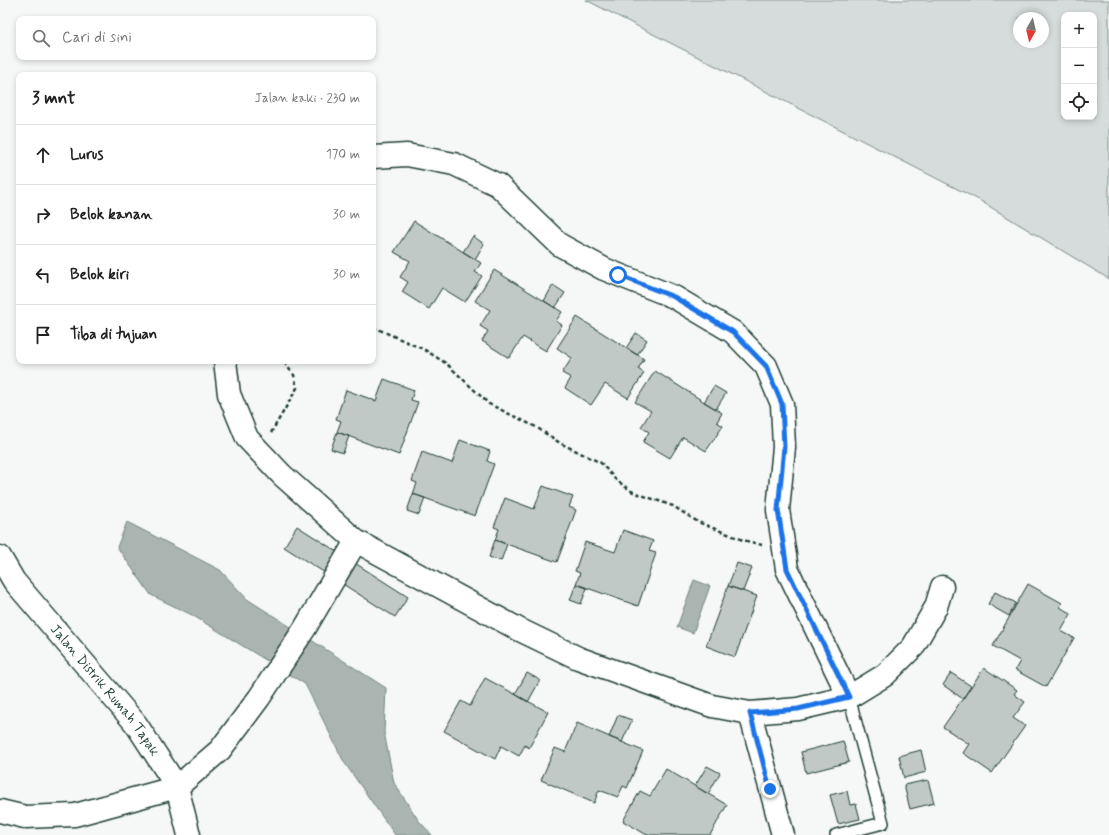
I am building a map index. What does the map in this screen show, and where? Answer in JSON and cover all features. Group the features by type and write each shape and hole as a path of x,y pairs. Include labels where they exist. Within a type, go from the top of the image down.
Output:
{"street":[{"path":"376,157 407,155 454,164 498,185 560,245 604,270 674,297 733,332 766,366 782,404 784,447 778,510 787,569 849,697"},
{"path":"225,364 229,394 248,438 282,475 356,542 514,627 578,658 712,706 750,713 798,709 849,697 885,675 913,647 936,607 942,588"},
{"path":"0,810 25,817 75,815 177,787 220,750 259,698 305,628 356,542"},
{"name":"Jalan Distrik Rumah Tapak","path":"0,557 14,582 136,724 177,787 189,835"},
{"path":"750,713 782,835"}],"lane":[{"path":"836,835 883,823 849,697"}],"path":[{"path":"376,328 425,350 447,364 489,404 536,427 560,443 601,463 616,480 633,492 673,506 698,522 743,540 784,550"},
{"path":"260,452 296,388 294,375 286,364"}],"shaded area":[{"path":"586,0 1109,0 1109,279 979,200"},
{"path":"127,522 220,570 247,599 386,688 384,732 394,783 419,821 432,835 395,835 344,762 305,684 192,615 151,595 117,547"},
{"path":"694,580 710,586 693,633 677,627"}],"building":[{"path":"414,221 481,263 475,272 482,276 465,302 442,288 429,309 402,292 408,282 400,277 410,261 394,252"},
{"path":"473,236 484,244 475,259 463,252"},
{"path":"494,270 562,312 556,321 562,325 546,351 523,337 509,358 482,341 488,331 480,326 490,310 475,301"},
{"path":"553,285 565,293 555,308 544,301"},
{"path":"577,317 644,359 638,369 644,373 628,398 605,384 591,405 565,388 571,378 562,373 572,358 557,348"},
{"path":"636,333 647,340 637,355 626,348"},
{"path":"655,371 722,413 717,422 723,426 706,451 683,437 670,458 643,442 649,432 641,427 651,411 635,402"},
{"path":"384,379 414,390 411,400 418,402 399,455 337,432 341,421 336,419 346,390 376,401"},
{"path":"714,386 726,393 716,409 704,402"},
{"path":"337,432 349,436 343,453 331,449"},
{"path":"460,440 490,451 487,461 494,464 475,516 413,494 417,483 412,481 422,452 452,463"},
{"path":"543,486 573,497 569,507 576,510 557,562 495,540 499,529 494,527 505,498 534,509"},
{"path":"413,494 425,498 419,515 407,511"},
{"path":"297,526 408,597 395,617 284,547"},
{"path":"623,530 653,541 649,551 656,553 638,606 576,584 580,573 575,571 585,542 615,552"},
{"path":"495,540 507,544 501,561 489,557"},
{"path":"737,563 752,568 743,591 728,586"},
{"path":"576,584 587,588 581,604 570,600"},
{"path":"1028,584 1062,603 1060,607 1071,614 1061,631 1074,638 1046,687 1015,670 1020,661 993,646"},
{"path":"728,586 757,596 735,657 706,646"},
{"path":"995,592 1016,603 1009,616 988,604"},
{"path":"984,668 1017,690 1014,694 1025,702 1013,718 1025,726 992,773 963,753 969,744 943,727"},
{"path":"527,673 540,680 528,702 515,694"},
{"path":"951,673 971,686 963,699 943,685"},
{"path":"485,678 548,712 529,748 525,745 519,756 501,746 495,759 444,731 461,701 470,706"},
{"path":"618,715 632,720 622,742 609,737"},
{"path":"577,723 643,751 627,788 623,786 618,797 599,790 594,803 541,780 555,748 565,752"},
{"path":"843,741 849,762 806,773 801,752"},
{"path":"921,750 926,772 904,778 899,756"},
{"path":"707,766 720,773 708,794 695,786"},
{"path":"666,769 727,805 710,835 647,835 623,821 640,791 650,796"},
{"path":"928,780 934,803 910,809 904,785"},
{"path":"847,791 850,805 856,804 860,819 838,824 830,795"}],"route":[{"path":"618,275 674,297 733,332 766,366 782,404 784,447 778,510 787,569 849,697 798,709 750,713 770,789"}]}
